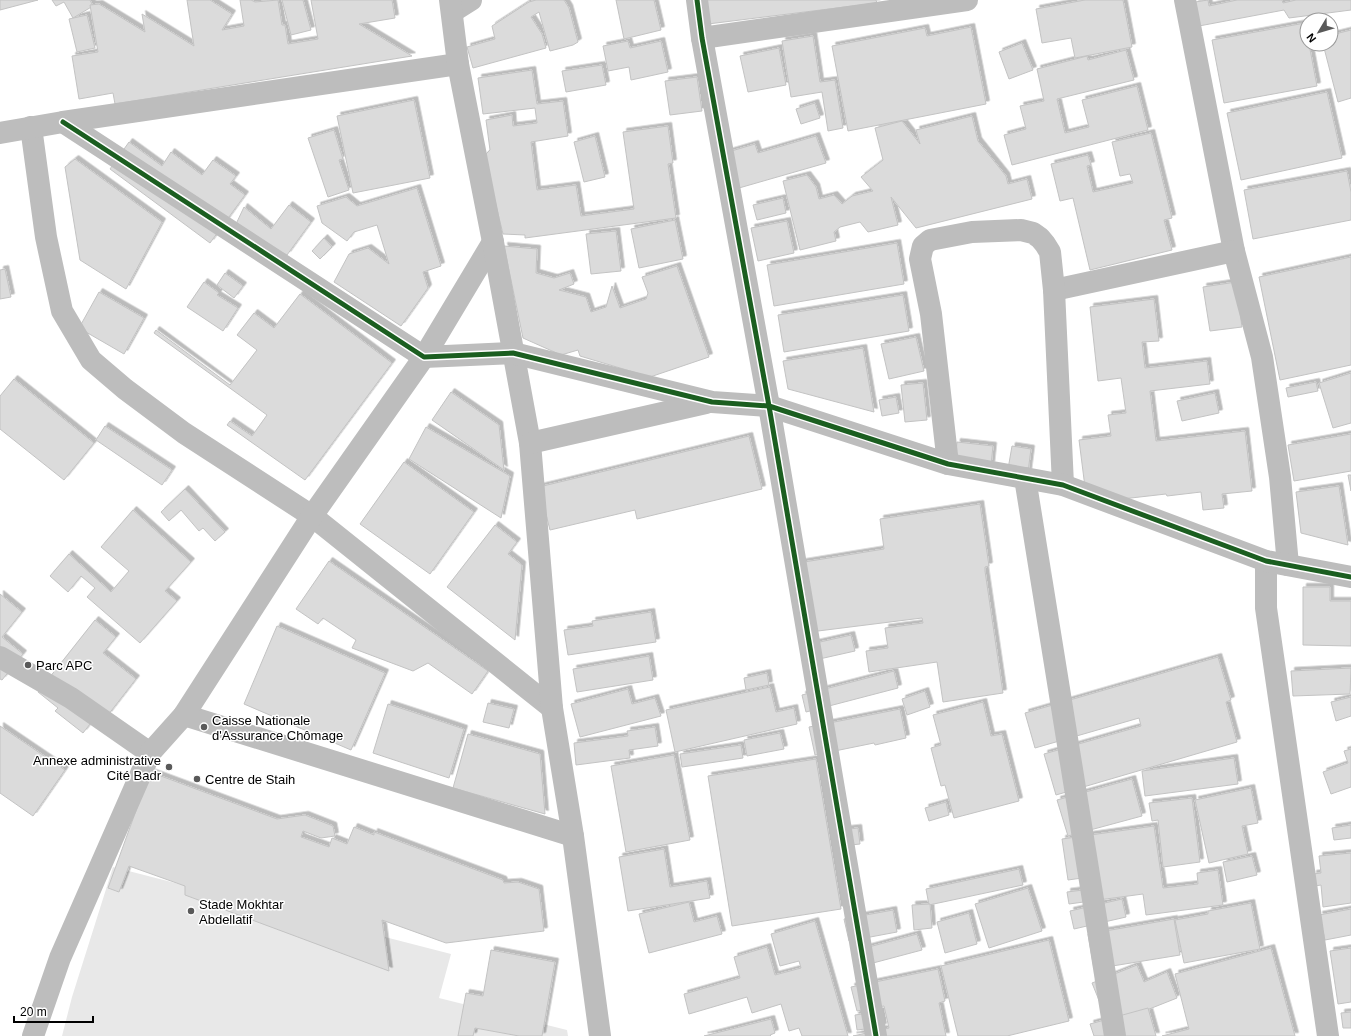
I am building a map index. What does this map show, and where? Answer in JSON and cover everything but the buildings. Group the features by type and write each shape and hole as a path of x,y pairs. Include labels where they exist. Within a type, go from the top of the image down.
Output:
{"street":[{"path":"471,0 451,6 458,64 530,443 552,708 574,836 600,1036"},
{"path":"697,0 702,38 769,406 876,1036"},
{"path":"702,38 944,2 967,0"},
{"path":"1185,0 1234,251 1262,357 1280,477 1288,565"},
{"path":"0,132 458,64"},
{"path":"63,122 424,357 513,353 712,402 769,406 948,464 1063,485 1266,561 1351,577"},
{"path":"31,127 46,237 62,310 91,360 124,389 184,433 312,516 552,708"},
{"path":"948,464 931,314 920,259 924,246 930,240 972,232 1021,230 1033,233 1040,238 1050,252 1054,290 1063,485"},
{"path":"33,1036 60,958 150,753 184,715 312,516 424,357 493,242"},
{"path":"1054,290 1234,251"},
{"path":"530,443 712,402"},
{"path":"1025,478 1115,1036"},
{"path":"1266,561 1266,608 1328,1036"},
{"path":"0,657 71,698 150,753"},
{"path":"184,715 574,836"}],"shaded area":[{"name":"Stade Mokhtar Abdellatif","path":"113,867 451,954 439,998 567,1030 568,1036 62,1036 72,997"}],"cycle path":[{"path":"697,0 702,38 769,406 876,1036"},
{"path":"63,122 424,357 513,353 712,402 769,406 948,464 1063,485 1266,561 1351,577"}],"place":[{"name":"Parc APC","path":"28,665"},
{"name":"Caisse Nationale d'Assurance Chômage","path":"204,727"},
{"name":"Annexe administrative Cité Badr","path":"169,767"},
{"name":"Centre de Staih","path":"197,779"},
{"name":"Stade Mokhtar Abdellatif","path":"191,911"}]}
